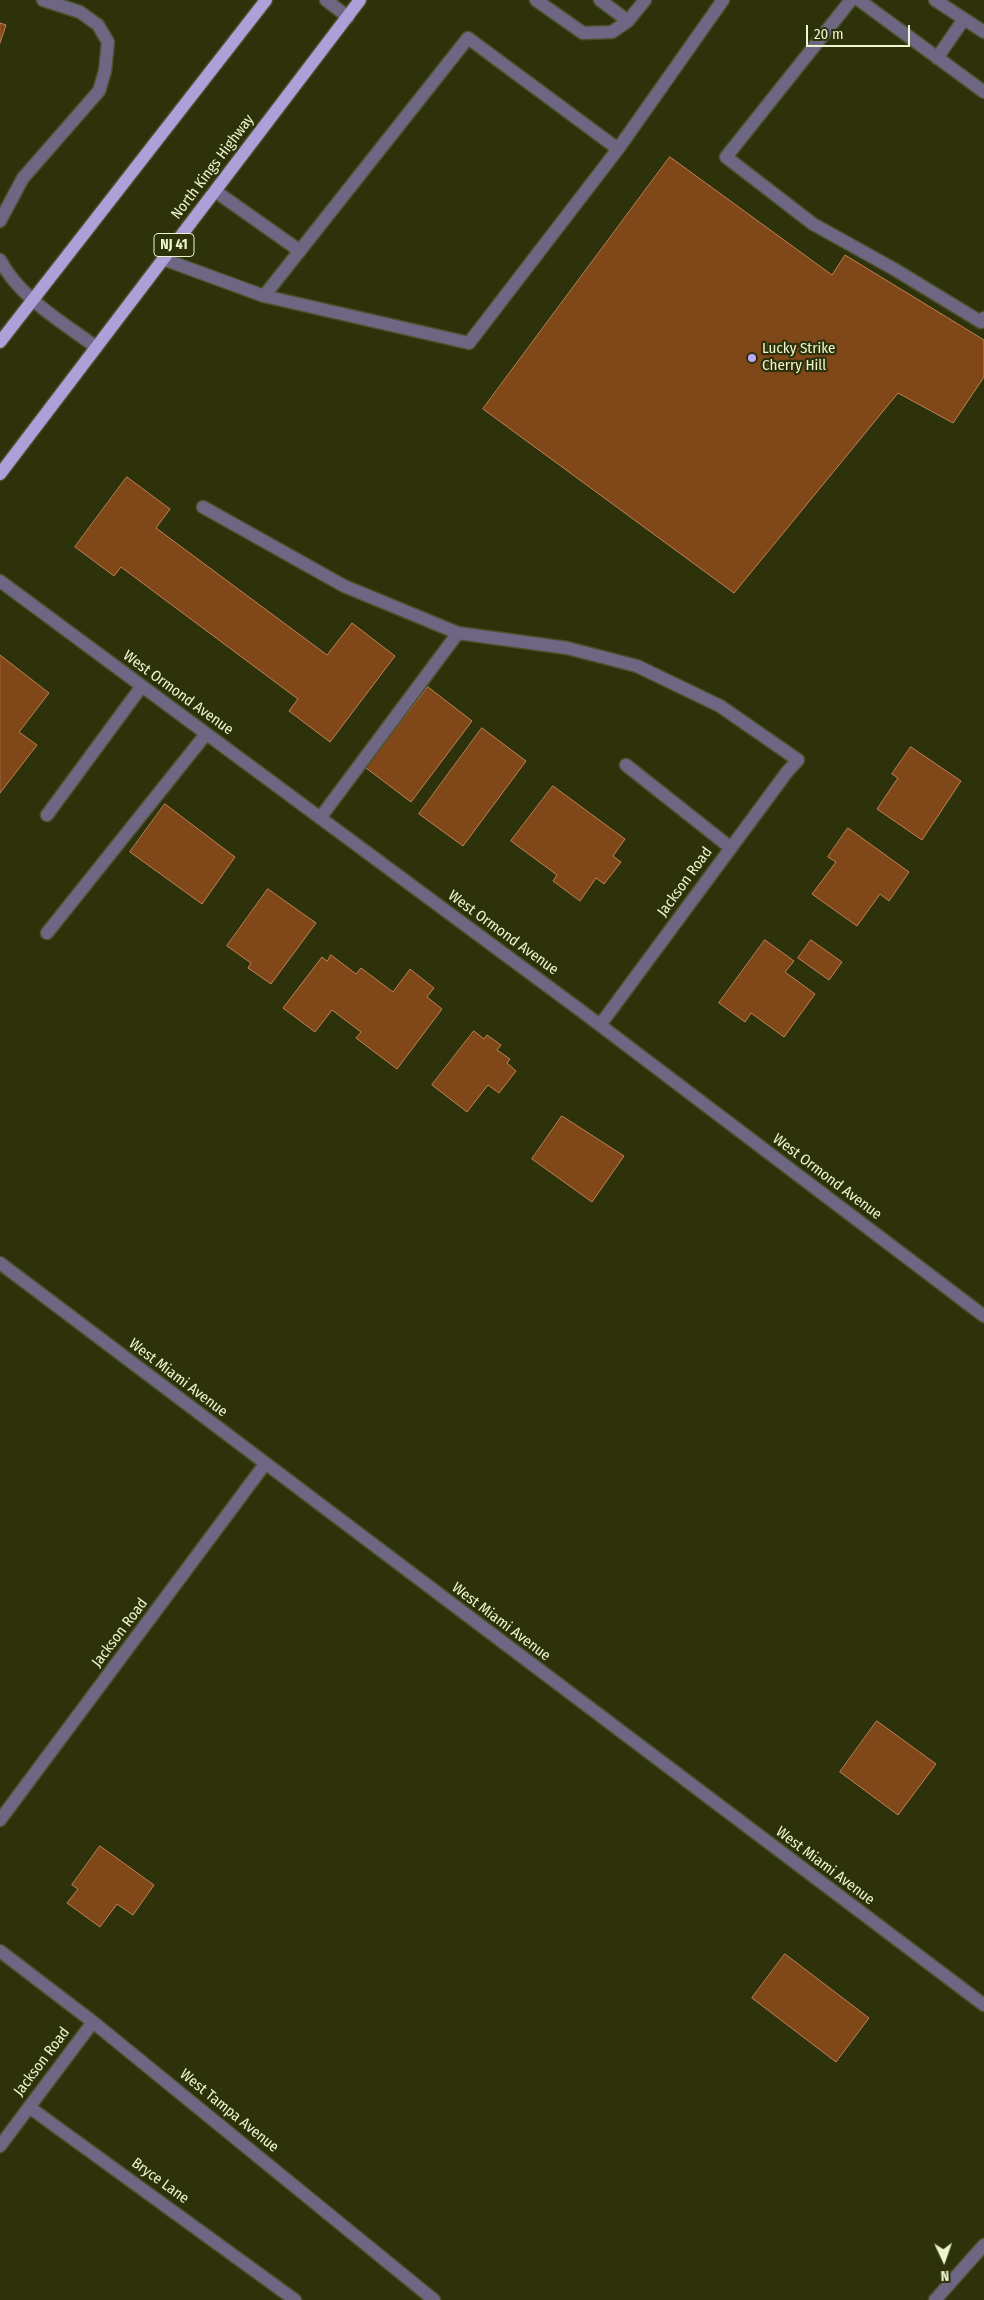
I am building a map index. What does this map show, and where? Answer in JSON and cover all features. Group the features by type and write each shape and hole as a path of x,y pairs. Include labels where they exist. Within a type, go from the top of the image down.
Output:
{"main road":[{"path":"0,342 266,0"},
{"name":"North Kings Highway","path":"0,474 360,0"}],"street":[{"path":"0,221 23,178 99,91 105,71 108,42 98,25 80,12 43,0"},
{"path":"326,0 348,16"},
{"path":"536,0 583,33 612,32 628,21 645,0"},
{"path":"600,0 628,21"},
{"path":"164,259 264,296 470,343 618,149 723,0"},
{"path":"851,0 726,157 813,224 894,269 981,322 984,318"},
{"path":"858,0 984,92"},
{"path":"935,0 984,32"},
{"path":"937,58 964,19"},
{"path":"264,296 468,38 618,149"},
{"path":"215,191 300,251"},
{"path":"0,260 9,276 32,300 96,347"},
{"path":"203,507 344,586 458,633 320,818"},
{"name":"West Ormond Avenue","path":"0,581 600,1025 984,1316"},
{"name":"Jackson Road","path":"458,633 567,648 637,666 720,706 798,760 787,772 600,1025"},
{"path":"47,814 142,686"},
{"path":"47,933 206,734"},
{"path":"626,765 731,848"},
{"name":"West Miami Avenue","path":"0,1263 984,2005"},
{"name":"Jackson Road","path":"0,1820 265,1464"},
{"name":"West Tampa Avenue","path":"0,1951 93,2022 434,2300"},
{"name":"Jackson Road","path":"0,2146 93,2022"},
{"name":"Bryce Lane","path":"29,2107 295,2300"},
{"path":"936,2300 984,2245"}],"building":[{"path":"0,23 6,25 0,43"},
{"name":"Lucky Strike Cherry Hill","path":"670,157 832,275 845,255 984,340 984,377 953,423 898,393 734,593 483,409"},
{"path":"127,477 170,509 156,528 327,655 352,623 395,656 330,742 289,711 298,699 121,567 114,576 75,547"},
{"path":"0,655 49,693 19,732 37,745 0,793"},
{"path":"428,687 472,721 411,802 366,768"},
{"path":"482,728 526,761 463,846 419,814"},
{"path":"911,747 961,781 922,840 877,809 898,778 892,774"},
{"path":"553,786 625,839 613,856 621,862 604,884 596,878 580,901 553,881 557,875 511,841"},
{"path":"165,804 235,857 202,904 130,852"},
{"path":"848,828 909,872 889,901 880,894 857,926 812,894 836,862 828,857"},
{"path":"268,889 316,923 271,984 248,968 251,963 227,946"},
{"path":"765,940 794,961 785,972 815,994 784,1037 751,1013 745,1022 719,1003"},
{"path":"811,940 842,962 829,980 798,958"},
{"path":"331,955 356,974 361,968 393,992 410,969 434,988 427,997 442,1009 397,1069 356,1038 361,1032 332,1010 315,1032 283,1008 322,957 327,961"},
{"path":"474,1031 484,1039 487,1035 501,1045 497,1050 510,1059 507,1063 516,1071 499,1093 488,1085 467,1112 432,1085"},
{"path":"562,1116 624,1156 592,1202 532,1159"},
{"path":"877,1721 936,1764 898,1815 840,1772"},
{"path":"100,1846 154,1885 133,1915 117,1904 100,1927 67,1903 78,1889 72,1885"},
{"path":"785,1954 869,2018 836,2062 752,1998"}],"place":[{"name":"Lucky Strike Cherry Hill","path":"752,358"}]}
